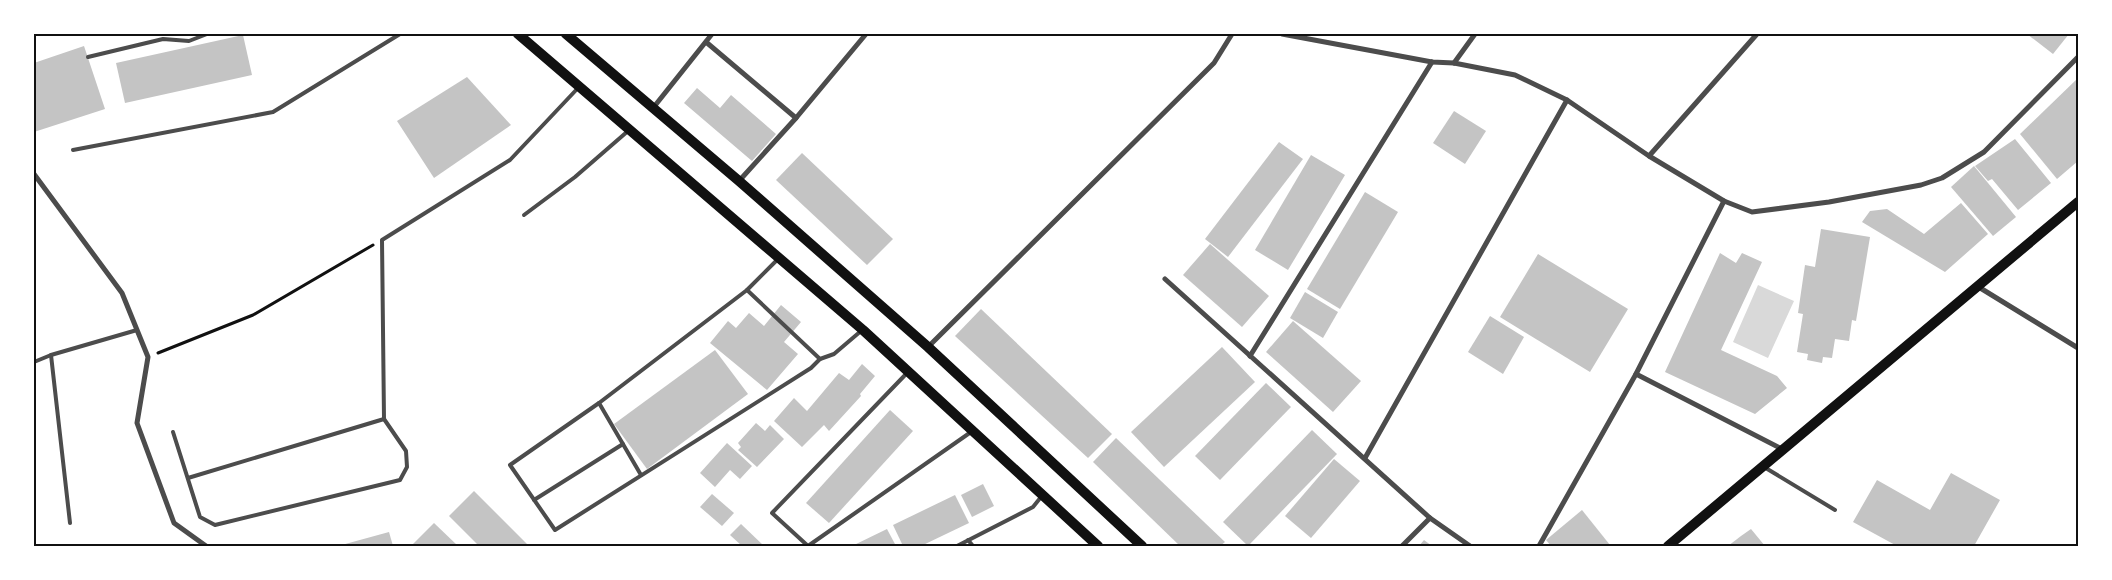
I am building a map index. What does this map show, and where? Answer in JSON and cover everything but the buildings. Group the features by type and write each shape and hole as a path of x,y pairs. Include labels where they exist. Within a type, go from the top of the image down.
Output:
{"main road":[{"path":"518,34 863,330 1098,546"},
{"path":"566,34 739,181 928,347 1142,546"},
{"path":"1668,546 2078,202"}],"street":[{"path":"653,108 712,34"},
{"path":"739,181 796,118 866,34"},
{"path":"928,347 1214,62 1232,34"},
{"path":"1282,34 1432,62 1454,63 1515,75 1567,100 1649,156 1724,201 1752,212 1829,202 1921,185 1942,178 1984,152 2078,57"},
{"path":"1454,63 1475,34"},
{"path":"1649,156 1757,34"},
{"path":"706,42 796,118"},
{"path":"1250,356 1432,62"},
{"path":"1365,458 1567,100"},
{"path":"34,174 122,293 148,357 137,423 174,523 206,546"},
{"path":"1539,546 1636,374 1724,201"},
{"path":"1165,279 1430,518 1470,546"},
{"path":"1977,286 2078,348"},
{"path":"1636,374 1782,449"},
{"path":"1402,546 1430,518"}],"lane":[{"path":"88,58 163,38 189,41 207,34"},
{"path":"73,150 273,112 400,34"},
{"path":"172,432 200,517 215,525 400,480 407,467 406,451 384,419 382,240 510,160 579,86"},
{"path":"524,215 575,177 630,130"},
{"path":"779,258 747,290 599,403 510,465 555,530 811,368 820,358 834,354 863,330"},
{"path":"747,290 820,358"},
{"path":"34,362 51,354 137,330"},
{"path":"51,354 70,523"},
{"path":"908,372 772,513 808,546 972,430"},
{"path":"599,403 641,476"},
{"path":"188,478 384,419"},
{"path":"534,500 623,444"},
{"path":"1762,466 1835,510"},
{"path":"957,546 1033,507 1043,495"},
{"path":"968,540 974,546"}],"path":[{"path":"148,357 253,315 382,240"}],"shaded area":[{"path":"1758,285 1794,301 1768,358 1733,342"}]}
